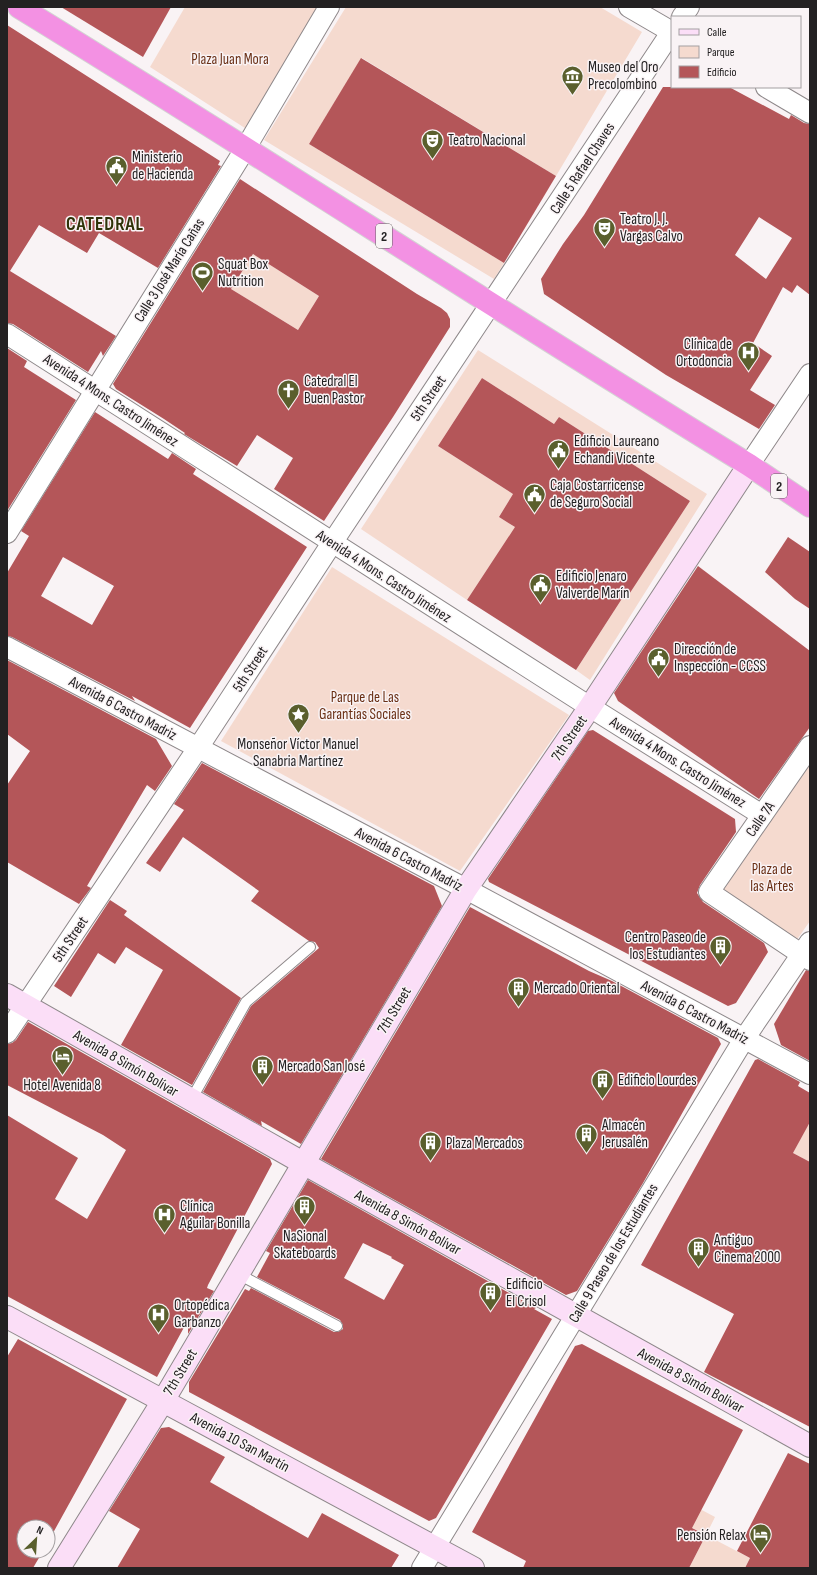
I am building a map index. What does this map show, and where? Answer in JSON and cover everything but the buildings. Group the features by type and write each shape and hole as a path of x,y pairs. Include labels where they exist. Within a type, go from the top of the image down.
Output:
{"highway":[{"name":"2","path":"19,7 139,80 245,149 749,465 810,506"}],"street":[{"name":"Calle 3 José María Cañas","path":"7,533 245,149 329,7"},
{"path":"629,7 671,27"},
{"name":"Calle 5 Rafael Chaves","path":"683,16 689,7"},
{"name":"Calle 5 Rafael Chaves","path":"492,304 671,33"},
{"path":"768,88 810,113"},
{"name":"5th Street","path":"7,1034 16,1000 198,748 332,543 492,304"},
{"name":"Avenida 4 Mons. Castro Jiménez","path":"7,334 95,389 332,543 762,815"},
{"path":"749,465 810,374"},
{"name":"7th Street","path":"59,1568 163,1401 466,889 590,707 749,465"},
{"name":"Avenida 6 Castro Madriz","path":"7,647 466,889 810,1074"},
{"name":"Calle 7A","path":"807,952 709,892 810,746"},
{"name":"Calle 9 Paseo de los Estudiantes","path":"422,1568 744,1039 807,952"},
{"name":"Avenida 8 Simón Bolívar","path":"16,1000 303,1164 810,1446"},
{"name":"Avenida 10 San Martín","path":"7,1317 473,1568"}],"lane":[{"path":"191,1100 246,1002 310,947"},
{"path":"238,1274 338,1326"}],"green space":[{"name":"Plaza Juan Mora","path":"185,7 320,7 248,130 150,67"},
{"path":"346,7 600,7 642,32 556,176 362,58 309,144 504,263 494,279 264,140"},
{"path":"253,254 319,296 298,330 231,289"},
{"path":"478,350 707,494 590,680 576,670 614,611 506,541 467,600 361,529","holes":["482,378 554,424 559,417 690,501 626,598 499,517 513,494 438,446"]},
{"name":"Parque de Las Garantías Sociales","path":"332,567 569,715 460,871 221,741"},
{"name":"Plaza de las Artes","path":"810,755 810,921 796,941 718,887"},
{"path":"808,1125 810,1126 810,1162 793,1153"},
{"path":"621,1467 715,1517 706,1535 611,1485"},
{"path":"706,1535 750,1558 745,1568 689,1568"}],"place":[{"name":"Museo del Oro Precolombino","path":"573,96"},
{"name":"Teatro Nacional","path":"433,160"},
{"name":"Ministerio de Hacienda","path":"117,186"},
{"name":"Teatro J. J. Vargas Calvo","path":"605,248"},
{"name":"Squat Box Nutrition","path":"202,292"},
{"name":"Clínica de Ortodoncia","path":"748,372"},
{"name":"Catedral El Buen Pastor","path":"289,410"},
{"name":"Edificio Laureano Echandi Vicente","path":"559,470"},
{"name":"Caja Costarricense de Seguro Social","path":"535,514"},
{"name":"Edificio Jenaro Valverde Marín","path":"541,604"},
{"name":"Dirección de Inspección - CCSS","path":"659,678"},
{"name":"Monseñor Víctor Manuel Sanabria Martínez","path":"298,734"},
{"name":"Centro Paseo de los Estudiantes","path":"721,966"},
{"name":"Mercado Oriental","path":"519,1008"},
{"name":"Hotel Avenida 8","path":"62,1076"},
{"name":"Mercado San José","path":"263,1086"},
{"name":"Edificio Lourdes","path":"603,1100"},
{"name":"Almacén Jerusalén","path":"587,1154"},
{"name":"Plaza Mercados","path":"431,1162"},
{"name":"NaSional Skateboards","path":"305,1226"},
{"name":"Clínica Aguilar Bonilla","path":"164,1234"},
{"name":"Antiguo Cinema 2000","path":"698,1268"},
{"name":"Edificio El Crisol","path":"490,1312"},
{"name":"Ortopédica Garbanzo","path":"159,1334"},
{"name":"Pensión Relax","path":"761,1554"}],"district":[{"name":"CATEDRAL","path":"105,223"}]}
